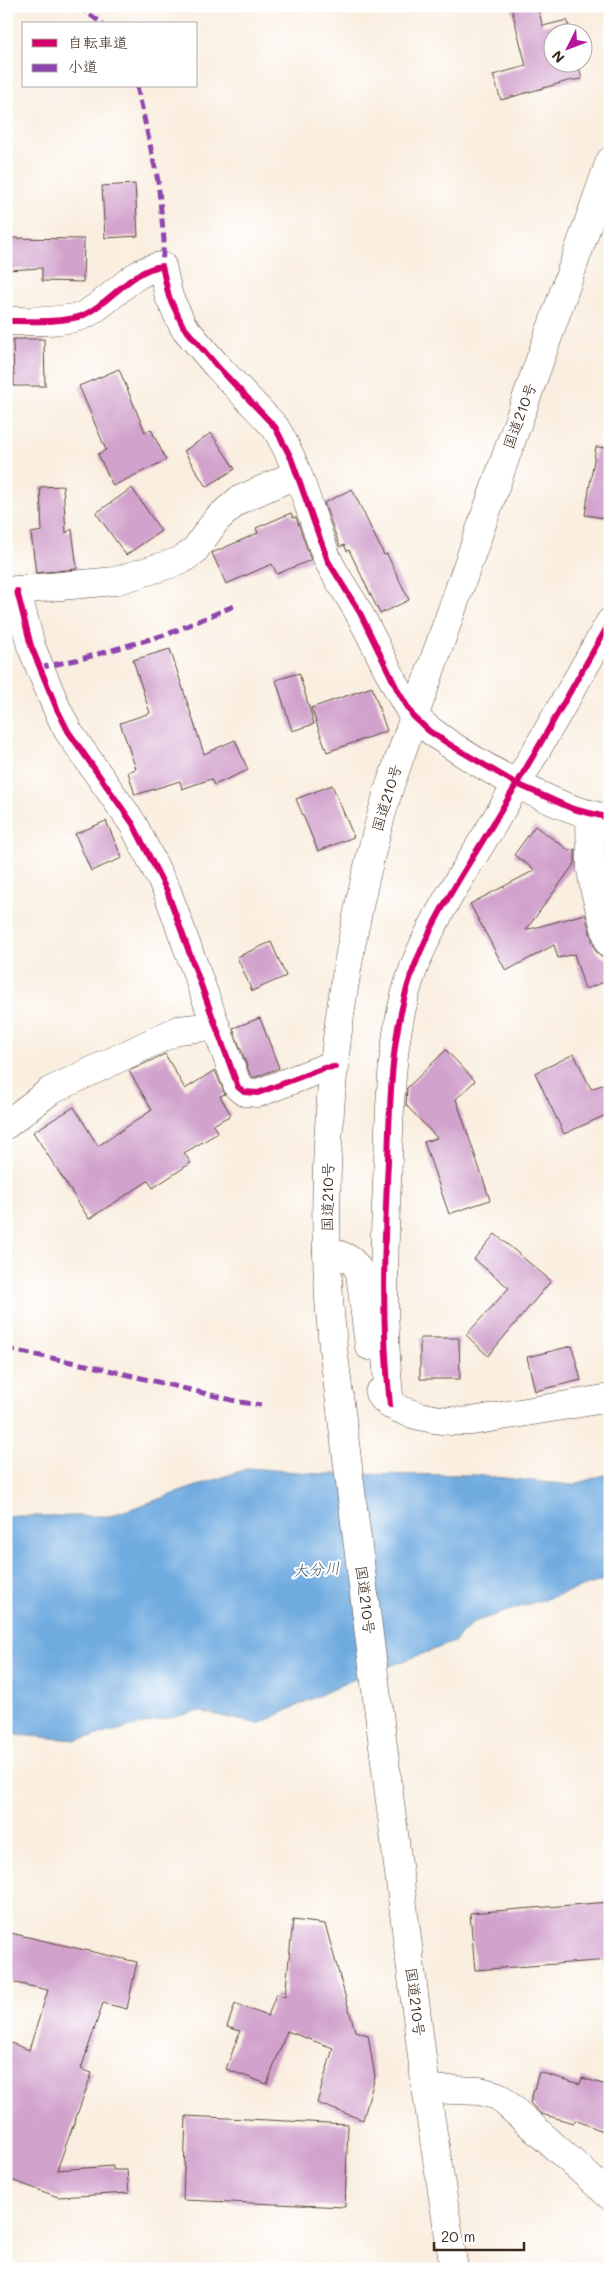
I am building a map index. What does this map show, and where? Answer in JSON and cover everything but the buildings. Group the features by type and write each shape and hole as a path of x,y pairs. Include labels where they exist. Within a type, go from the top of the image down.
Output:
{"main road":[{"name":"国道210号","path":"454,2269 426,2089 330,1316 327,1251 329,1140 334,1067 347,968 363,883 389,788 610,161"},
{"path":"6,322 68,319 83,315 145,270 162,266 168,297 183,326 217,366 275,428 291,458 328,561 360,613 398,691 413,716 429,731 517,784 600,816 594,892 610,945"},
{"path":"297,474 239,500 217,519 194,551 180,561 115,581 12,591 31,646 57,709 68,730 134,824 155,864 167,891 234,1080 244,1092 258,1093 324,1068 334,1067"},
{"path":"390,1405 385,1356 384,1242 394,1060 402,1012 413,971 427,938 610,622"},
{"path":"6,1125 44,1095 66,1083 178,1030 215,1026"},
{"path":"327,1251 350,1258 356,1264 360,1273 375,1387 381,1397 390,1405 446,1421 462,1422 610,1398"},
{"path":"426,2089 480,2091 498,2096 610,2196"}],"water":[{"name":"大分川","path":"249,1468 321,1474 474,1475 572,1485 610,1473 610,1578 474,1622 454,1642 350,1681 258,1724 199,1711 76,1740 6,1734 6,1516 110,1516"}],"marked path":[{"path":"78,6 100,22"},
{"path":"137,88 158,181 164,240 162,266"},
{"path":"39,668 84,658 168,634 236,605"},
{"path":"6,1349 96,1367 240,1402 261,1405"}],"cycle path":[{"path":"6,321 76,318 94,309 131,280 151,269 162,266 169,297 183,326 217,366 275,427 291,458 328,561 360,613 398,691 413,716 429,731 517,784 573,809 610,818"},
{"path":"17,591 31,646 57,709 68,731 133,824 167,891 238,1087 244,1092 258,1093 324,1068 335,1067"},
{"path":"390,1405 384,1314 385,1222 393,1064 400,1016 406,993 421,950 440,911 525,770 610,622"}]}
